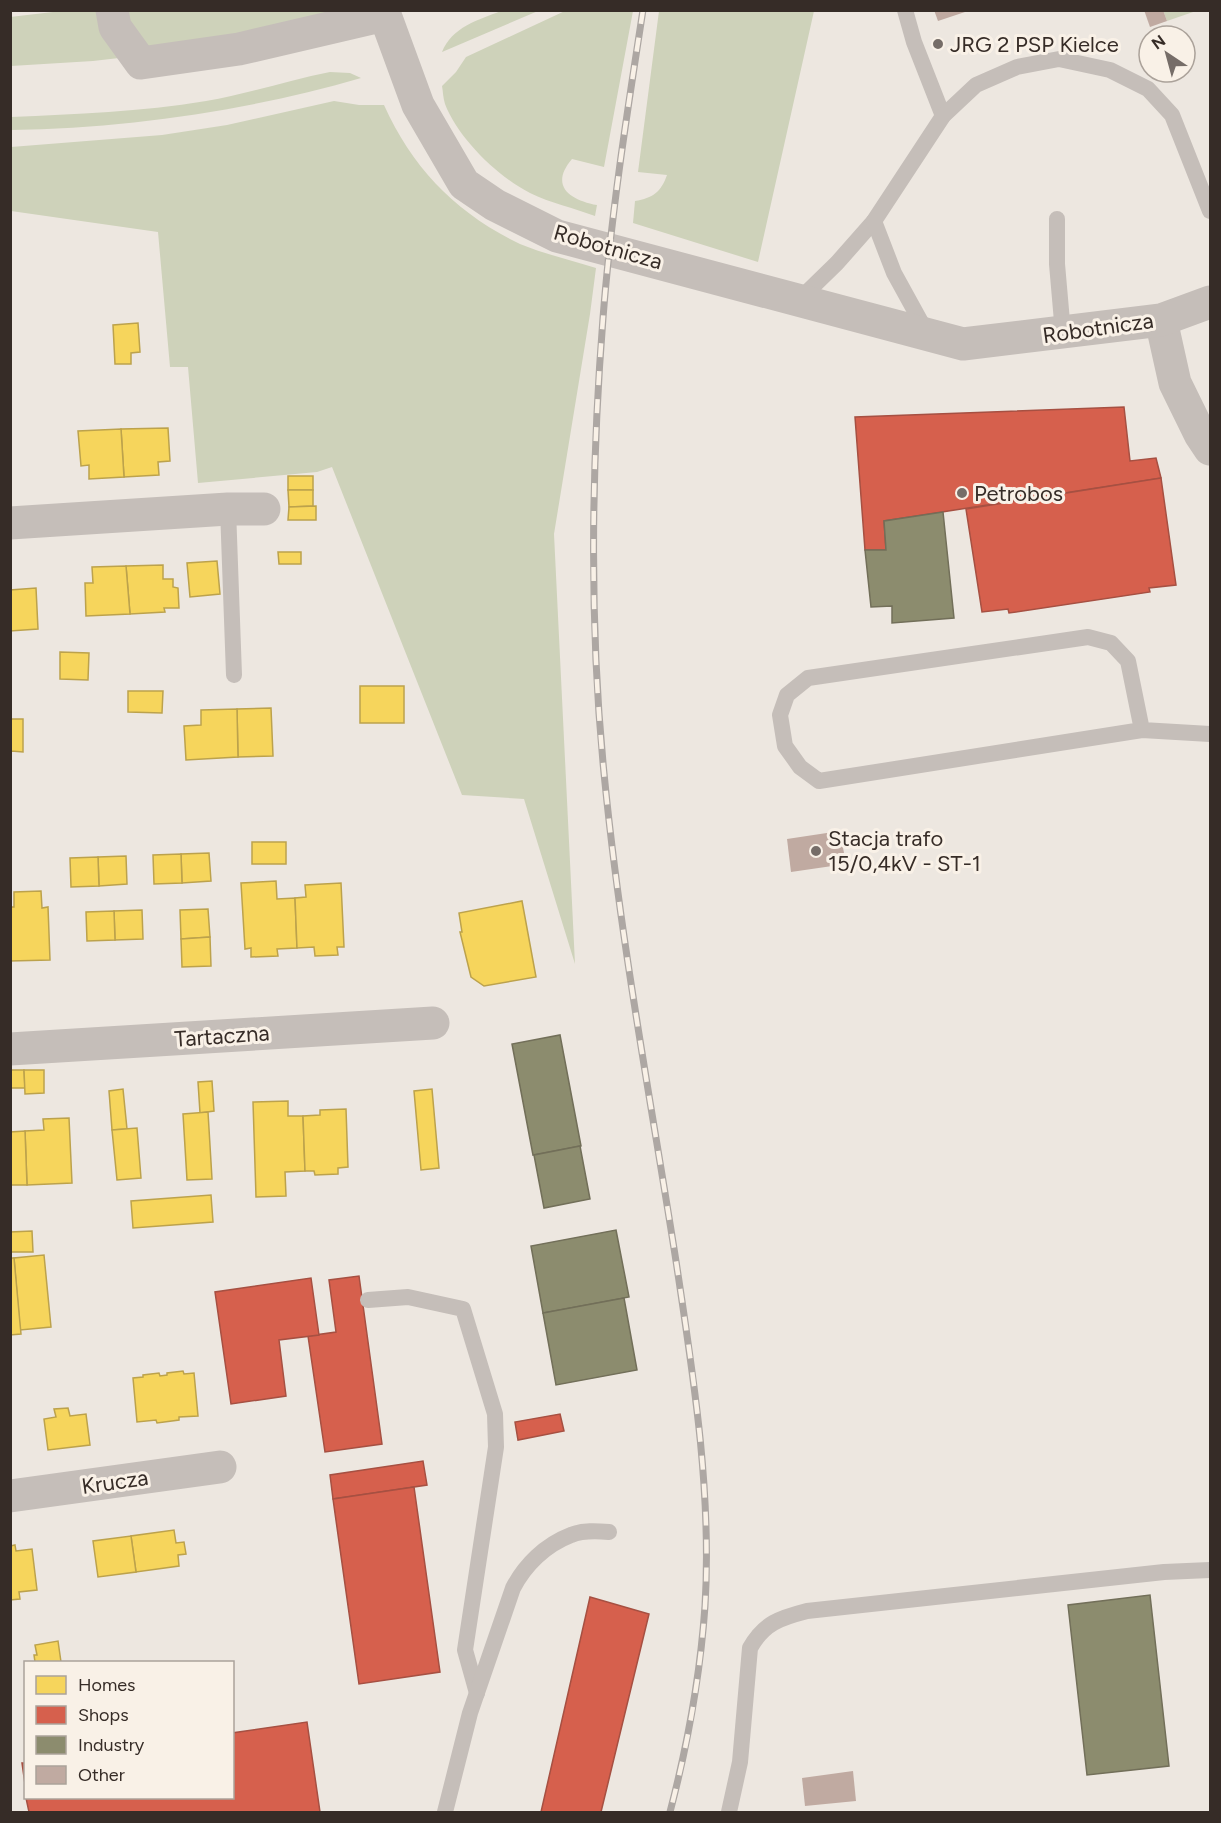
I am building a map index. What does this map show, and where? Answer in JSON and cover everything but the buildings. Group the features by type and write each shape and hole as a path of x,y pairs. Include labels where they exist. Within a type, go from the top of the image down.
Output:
{"street":[{"name":"Robotnicza","path":"112,10 115,27 141,63 239,49 384,13 418,105 464,184 495,205 558,236 800,299 929,337 963,344 1063,333 1161,320 1210,302"},
{"path":"1161,320 1174,383 1210,449"},
{"path":"10,523 228,509 264,509"},
{"name":"Tartaczna","path":"10,1049 433,1023"},
{"name":"Krucza","path":"10,1496 220,1467"}],"lane":[{"path":"905,10 914,42 943,116"},
{"path":"800,299 837,263 874,221 943,116 976,85 1017,67 1059,59 1110,70 1148,89 1172,116 1210,211"},
{"path":"1057,219 1057,264 1063,333"},
{"path":"874,221 894,273 929,337"},
{"path":"228,509 234,675"},
{"path":"1142,730 1128,661 1112,643 1088,637 808,678 788,695 780,715 785,746 800,767 819,780 1142,730 1210,734"},
{"path":"368,1300 408,1297 463,1309 495,1414 496,1447 465,1650 477,1693"},
{"path":"445,1812 470,1713 513,1588 520,1574 532,1560 572,1535 589,1531 609,1532"},
{"path":"729,1812 740,1762 747,1662 750,1648 758,1634 768,1625 807,1611 1164,1572 1210,1570"}],"green space":[{"path":"70,10 346,11 180,51 93,61 11,66 10,17"},
{"path":"567,10 633,11 604,167 572,159 562,177 566,190 571,195 578,200 597,205 595,216 538,197 492,167 459,130 443,97 442,86 456,72 466,57"},
{"path":"1163,10 1196,11 1167,21"},
{"path":"501,11 538,11 442,52 446,43 459,30"},
{"path":"659,11 814,11 758,262 633,223 635,201 655,193 662,186 667,175 638,172"},
{"path":"330,72 350,73 361,78 275,100 188,116 99,126 11,130 11,117 109,112 182,105 237,95"},
{"path":"334,101 359,105 384,105 408,149 439,187 456,203 497,232 520,244 596,268 554,534 575,964 524,799 462,795 332,467 317,472 198,483 188,367 170,367 158,232 11,211 11,147 162,135 227,125"}],"railway":[{"path":"643,10 625,126 606,279 596,434 594,609 600,725 612,843 628,963 689,1346 700,1433 706,1519 705,1606 700,1659 692,1710 670,1812"}],"place":[{"name":"JRG 2 PSP Kielce","path":"938,44"},
{"name":"Petrobos","path":"962,493"},
{"name":"Stacja trafo 15/0,4kV - ST-1","path":"816,851"}]}
